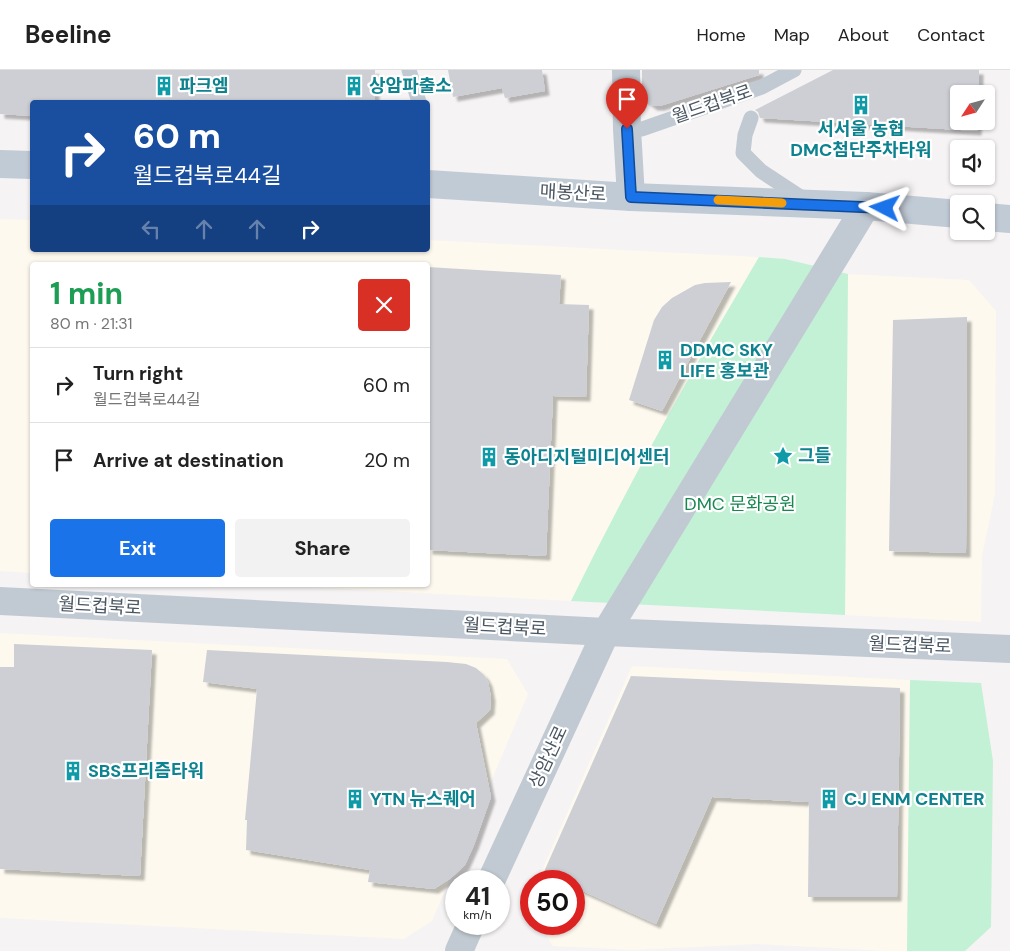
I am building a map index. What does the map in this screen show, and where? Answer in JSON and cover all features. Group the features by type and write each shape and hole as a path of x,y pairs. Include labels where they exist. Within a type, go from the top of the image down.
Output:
{"main road":[{"path":"0,164 30,165"},
{"name":"매봉산로","path":"430,184 631,197 866,206 950,213"},
{"path":"995,218 1010,219"}],"street":[{"path":"626,70 631,197"},
{"name":"상암산로","path":"496,870 606,632 866,206"},
{"name":"월드컵북로","path":"0,601 606,632 1010,649"},
{"path":"459,951 466,935"}],"lane":[{"path":"409,70 418,100"},
{"name":"월드컵북로","path":"627,129 642,129 762,87 794,70"},
{"path":"751,118 744,135 743,153 761,171 810,204"}],"shaded area":[{"path":"0,219 30,220 30,252 430,252 430,240 759,257 678,397 571,601 308,587 430,587 430,262 30,262 30,573 0,571"},
{"path":"848,274 969,280 996,311 995,494 982,556 981,622 845,615"},
{"path":"0,633 507,659 528,694 454,870 445,870 445,890 432,921 404,939 0,918"},
{"path":"632,666 910,680 907,951 756,944 632,950 553,946 546,935 585,935 585,870 542,870"}],"green space":[{"name":"DMC 문화공원","path":"759,257 785,259 848,274 845,615 571,601 615,513 662,427"},
{"path":"910,680 981,683 993,761 991,927 965,951 907,951"}],"building":[{"name":"파크엠","path":"0,70 375,70 375,100 30,100 30,116 0,114"},
{"path":"448,70 542,70 545,91 505,98 502,88 453,97"},
{"path":"642,70 759,70 759,75 660,106 653,106 642,98"},
{"name":"서서울 농협 DMC첨단주차타워","path":"833,70 979,70 979,85 950,85 950,129 760,118 755,110"},
{"name":"동아디지털미디어센터","path":"430,267 561,275 559,304 589,305 586,397 553,396 546,556 430,550"},
{"name":"DDMC SKY LIFE 홍보관","path":"731,282 662,411 629,400 654,320 662,307 672,298 695,285"},
{"path":"967,317 966,553 889,551 893,320"},
{"name":"SBS프리즘타워","path":"14,644 152,650 140,876 0,869 0,667 14,667"},
{"name":"YTN 뉴스퀘어","path":"207,650 447,662 466,664 476,668 484,675 488,682 491,697 490,710 476,723 491,797 465,865 460,870 445,870 445,882 434,889 368,882 370,870 246,850 247,820 245,820 257,689 203,682"},
{"name":"CJ ENM CENTER","path":"631,676 900,688 897,897 808,897 809,802 712,797 656,924 585,892 585,870 545,870"}],"slow traffic":[{"path":"718,200 782,203"}],"place":[{"name":"파크엠","path":"164,86"},
{"name":"상암파출소","path":"354,86"},
{"name":"서서울 농협 DMC첨단주차타워","path":"861,105"},
{"name":"DDMC SKY LIFE 홍보관","path":"665,360"},
{"name":"그들","path":"783,456"},
{"name":"동아디지털미디어센터","path":"489,457"},
{"name":"SBS프리즘타워","path":"73,771"},
{"name":"YTN 뉴스퀘어","path":"355,799"},
{"name":"CJ ENM CENTER","path":"829,799"}],"route":[{"path":"627,129 631,197 885,208"}]}
